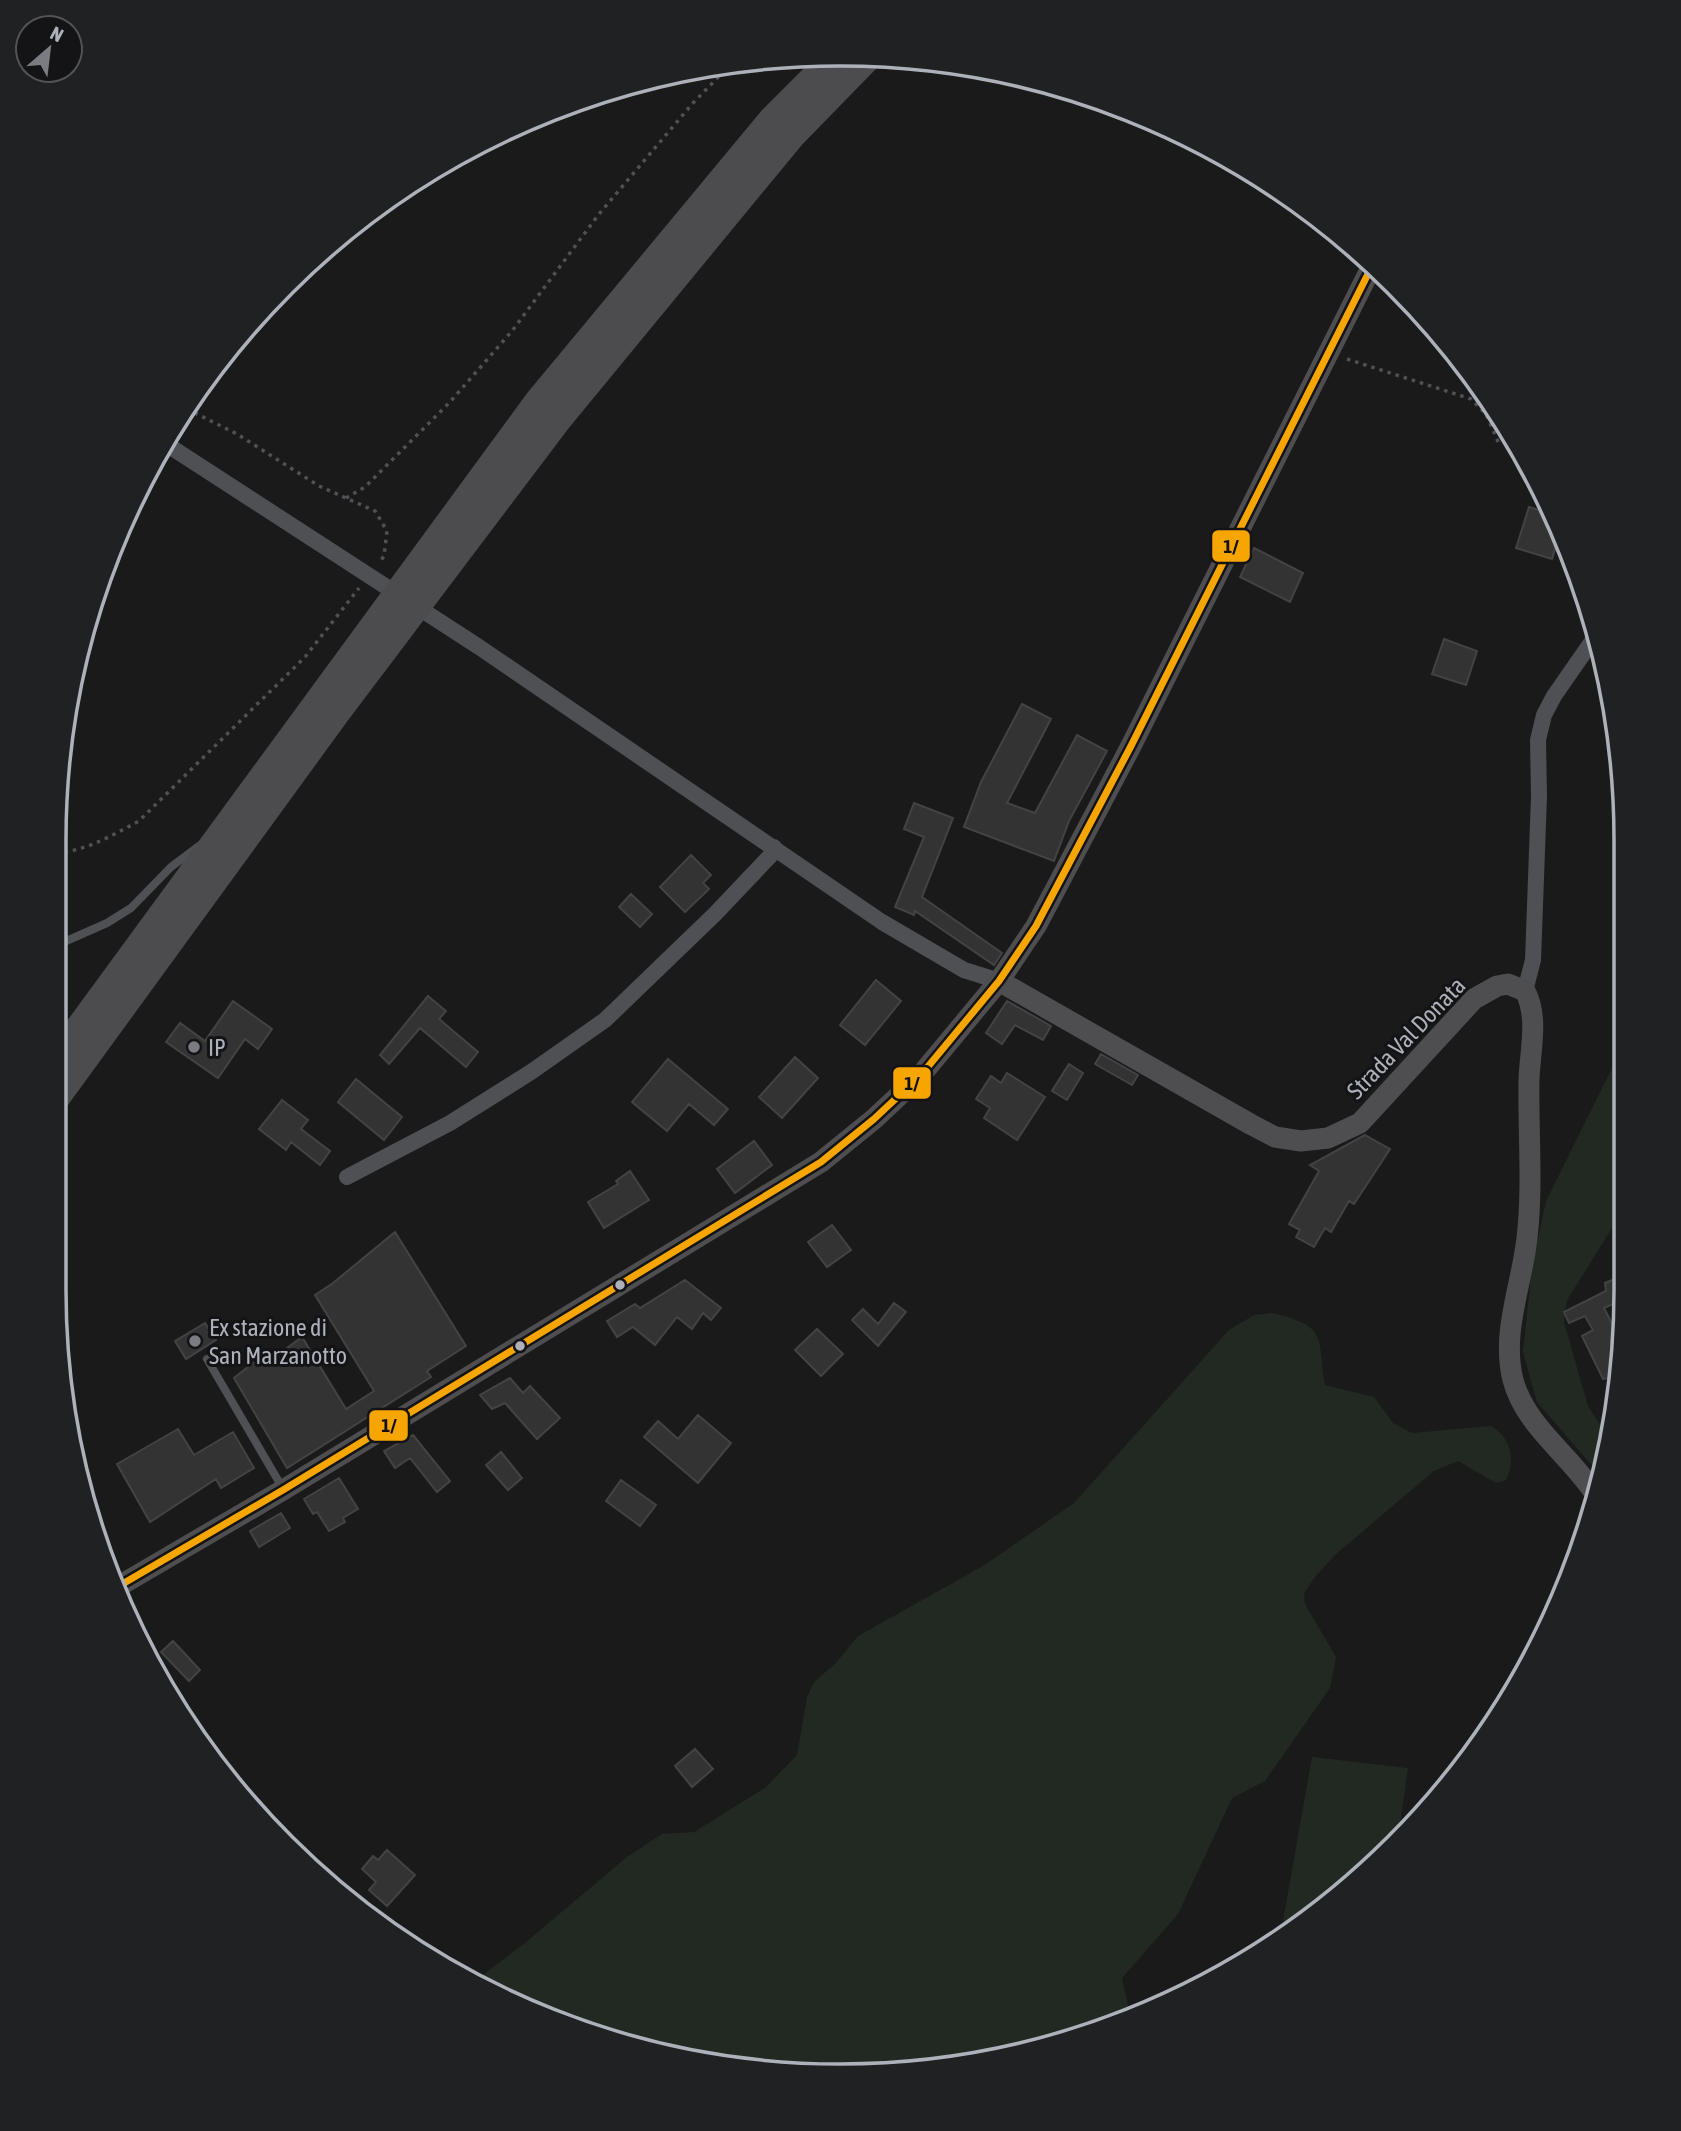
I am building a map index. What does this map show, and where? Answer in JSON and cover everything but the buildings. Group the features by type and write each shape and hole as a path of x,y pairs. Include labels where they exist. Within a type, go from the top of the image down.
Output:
{"highway":[{"path":"66,1046 538,402 772,120 825,67"},
{"path":"66,1084 336,713 558,419 791,136 859,67"}],"main road":[{"path":"124,1583 284,1490 821,1162 874,1119 921,1075 999,981 1036,926 1087,831 1368,275"},
{"name":"Strada Val Donata","path":"999,981 1252,1125 1275,1137 1301,1141 1328,1138 1360,1123 1463,1010 1485,991 1508,984 1525,991"},
{"path":"1525,991 1532,1008 1529,1080 1531,1189 1527,1241 1508,1344 1513,1381 1530,1415 1589,1486"}],"street":[{"path":"173,448 479,647 883,922 964,970 999,981"},
{"path":"1525,991 1533,960 1539,796 1538,740 1544,715 1554,696 1589,645"},
{"path":"347,1177 450,1123 531,1072 605,1020 715,914 771,855 774,847"}],"lane":[{"path":"66,941 107,923 131,908 171,867 229,822"},
{"path":"207,1359 284,1490"}],"path":[{"path":"346,498 365,487 450,402 512,331 599,214 719,76"},
{"path":"1329,350 1358,364 1434,385 1471,399 1486,414 1500,446"},
{"path":"195,413 237,434 319,486 375,511 387,531 384,556 376,566"},
{"path":"66,852 108,837 139,821 305,657 360,586"}],"shaded area":[{"path":"1614,1064 1614,1225 1567,1300 1564,1322 1588,1406 1602,1428 1594,1467 1537,1402 1523,1352 1532,1267 1546,1201"},
{"path":"1273,1313 1304,1323 1312,1329 1320,1344 1325,1385 1374,1397 1393,1423 1412,1433 1491,1426 1507,1443 1511,1465 1506,1480 1496,1483 1458,1461 1434,1471 1335,1555 1314,1578 1304,1594 1305,1604 1336,1657 1330,1688 1265,1781 1232,1798 1178,1914 1122,1978 1129,2009 1041,2038 942,2058 891,2063 790,2063 690,2050 640,2038 544,2006 482,1976 627,1857 662,1834 694,1832 765,1788 797,1755 807,1697 814,1682 836,1663 858,1636 983,1566 1074,1503 1229,1330 1254,1315"},
{"path":"1312,1757 1408,1768 1400,1825 1312,1905 1288,1922 1283,1921"}],"transit line":[{"name":"1/","path":"124,1583 283,1490 821,1162 874,1119 921,1075 999,981 1036,926 1131,746 1368,274"}],"place":[{"name":"IP","path":"194,1047"},
{"name":"Ex stazione di San Marzanotto","path":"195,1341"}]}
